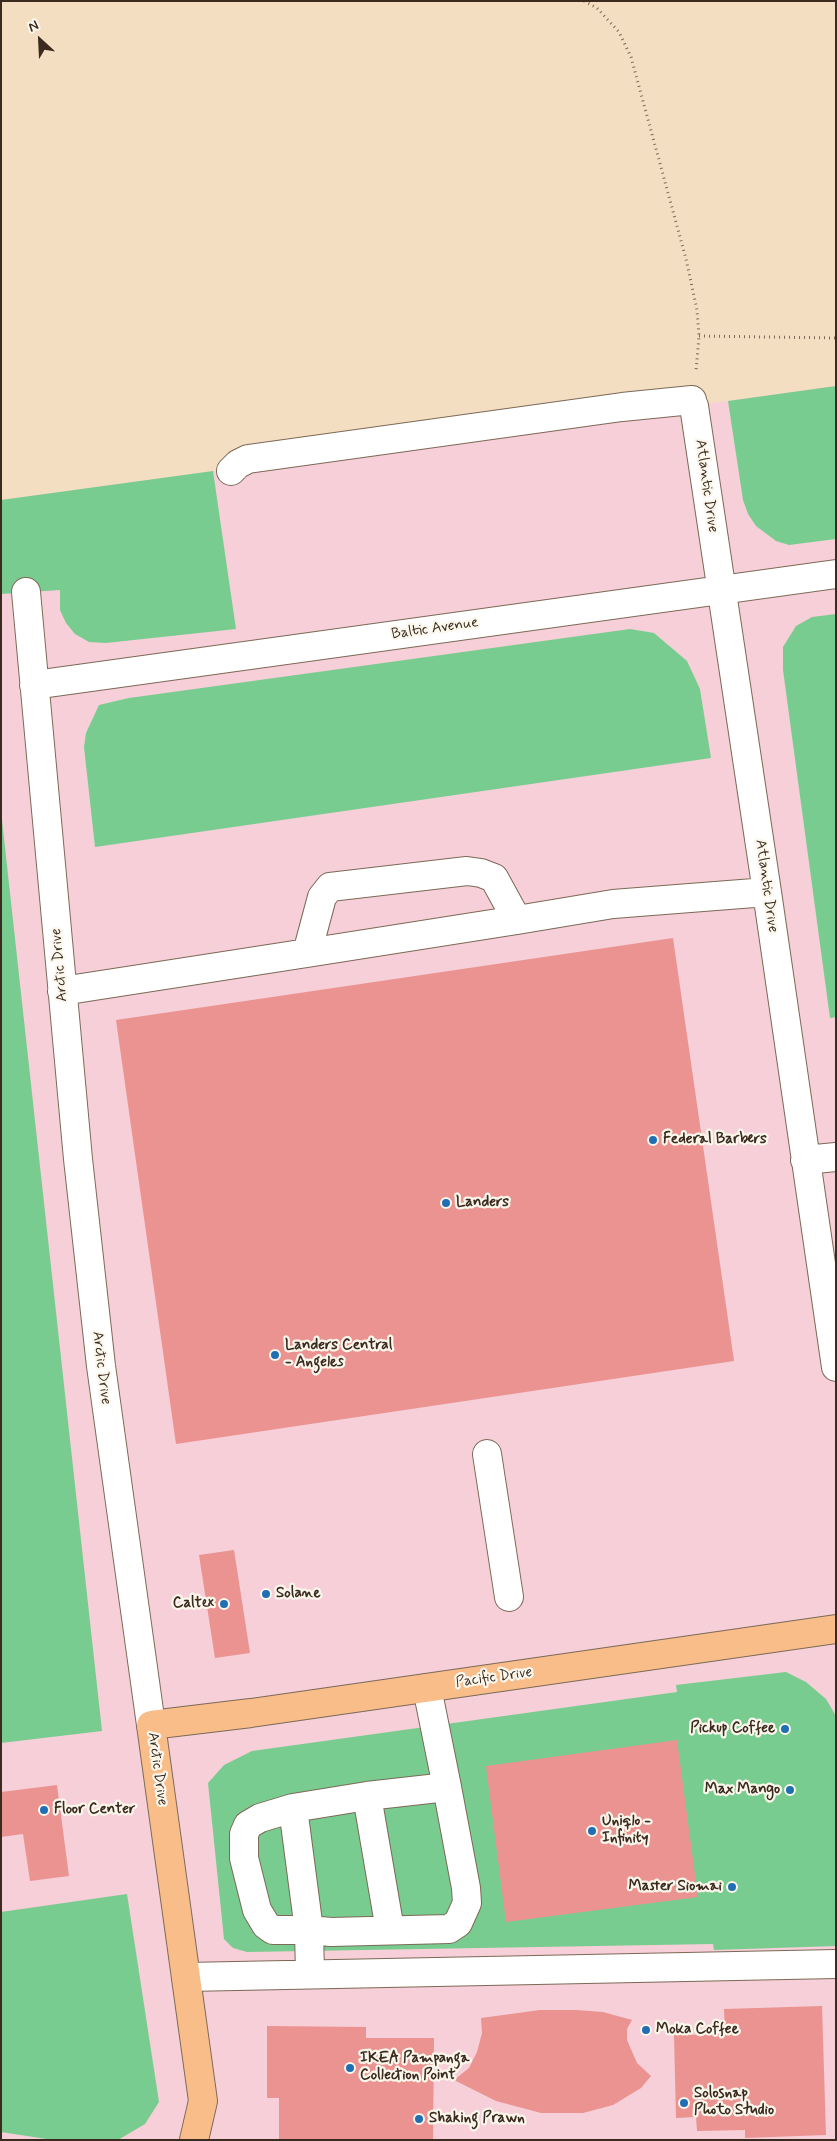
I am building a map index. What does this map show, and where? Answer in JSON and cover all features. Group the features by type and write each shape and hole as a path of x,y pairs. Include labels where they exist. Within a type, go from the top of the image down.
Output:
{"main road":[{"name":"Pacific Drive","path":"151,1725 427,1688 836,1629"},
{"name":"Arctic Drive","path":"151,1725 203,2102 194,2140"}],"street":[{"path":"232,471 238,464 248,459 612,409 693,403"},
{"name":"Atlantic Drive","path":"693,403 836,1367"},
{"name":"Baltic Avenue","path":"34,685 836,574"},
{"name":"Arctic Drive","path":"26,592 62,991 101,1372 151,1725"},
{"path":"307,953 322,897 330,887 467,871 481,873 494,878 517,920"},
{"path":"62,991 613,904 767,892"},
{"path":"805,1160 836,1157"},
{"path":"487,1454 509,1597"},
{"path":"427,1688 466,1888 466,1903 458,1923 449,1929 331,1932 273,1930 266,1925 257,1910 244,1858 244,1834 248,1825 260,1818 292,1808 367,1796 446,1787"},
{"path":"367,1796 390,1930"},
{"path":"292,1808 309,1930 310,1974"},
{"path":"186,1977 836,1964"}],"path":[{"path":"584,1 597,8 619,32 631,57 686,259 697,310 699,336 693,403"},
{"path":"699,336 836,338"}],"shaded area":[{"path":"836,386 836,2140 1,2140 1,500"}],"green space":[{"path":"836,386 836,539 789,545 776,541 756,526 748,514 743,500 728,401"},
{"path":"213,471 236,629 106,643 89,642 75,634 66,623 60,610 60,590 1,594 1,500"},
{"path":"836,614 836,1017 830,1018 783,670 783,647 796,626 812,617"},
{"path":"630,629 654,633 687,661 700,689 711,758 95,847 84,747 86,733 99,705 129,698"},
{"path":"1,811 102,1731 1,1743"},
{"path":"786,1672 806,1682 826,1699 836,1716 836,1946 714,1950 713,1944 247,1952 233,1948 224,1939 208,1783 224,1765 252,1751 677,1692 676,1685"},
{"path":"127,1894 159,2102 145,2124 118,2140 53,2140 1,2132 1,1912"}],"building":[{"path":"673,938 734,1361 176,1444 116,1020"},
{"name":"Caltex","path":"234,1550 250,1653 215,1658 199,1555"},
{"name":"Uniqlo - Infinity","path":"677,1740 698,1897 506,1922 486,1766"},
{"path":"57,1785 69,1876 30,1881 23,1834 1,1837 1,1792"},
{"path":"822,2006 826,2135 745,2138 745,2130 697,2131 696,2117 676,2118 674,2035 725,2034 724,2009"},
{"path":"540,2010 603,2012 632,2020 627,2029 627,2040 637,2063 651,2076 641,2088 613,2105 583,2113 541,2113 496,2101 454,2080 469,2068 477,2052 482,2033 481,2018"},
{"name":"IKEA Pampanga Collection Point","path":"267,2026 366,2027 366,2038 434,2038 433,2140 279,2140 279,2098 267,2098"}],"place":[{"name":"Federal Barbers","path":"653,1140"},
{"name":"Landers","path":"446,1203"},
{"name":"Landers Central - Angeles","path":"275,1355"},
{"name":"Solane","path":"266,1594"},
{"name":"Caltex","path":"224,1604"},
{"name":"Pickup Coffee","path":"785,1729"},
{"name":"Max Mango","path":"790,1790"},
{"name":"Floor Center","path":"44,1810"},
{"name":"Uniqlo - Infinity","path":"592,1831"},
{"name":"Master Siomai","path":"732,1887"},
{"name":"Moka Coffee","path":"646,2030"},
{"name":"IKEA Pampanga Collection Point","path":"350,2068"},
{"name":"Solosnap Photo Studio","path":"684,2103"},
{"name":"Shaking Prawn","path":"419,2119"}]}
